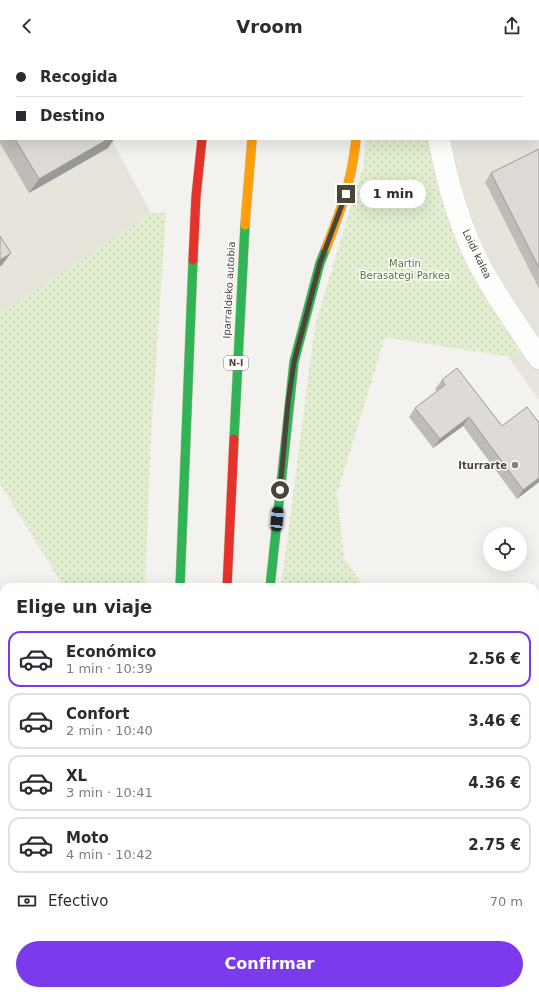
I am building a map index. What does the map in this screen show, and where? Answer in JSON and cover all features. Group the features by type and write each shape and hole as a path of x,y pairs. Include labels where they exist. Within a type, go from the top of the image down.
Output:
{"highway":[{"path":"180,583 196,196 202,140"},
{"name":"Iparraldeko autobia","path":"227,583 236,360 246,197 252,140"},
{"path":"270,583 288,403 294,362 320,263 342,206 353,168 356,140"}],"street":[{"name":"Loidi kalea","path":"439,140 449,185 464,231 480,266 539,358"}],"shaded area":[{"path":"0,140 112,140 151,213 0,313"},
{"path":"414,140 539,140 539,400 463,292"}],"green space":[{"name":"Martin Berasategi Parkea","path":"366,140 444,140 464,231 529,344 510,357 385,337 337,494 344,558 361,583 282,583 315,325 363,167"},
{"path":"151,213 166,213 151,436 145,583 62,583 0,484 0,313"}],"building":[{"path":"16,140 106,140 39,179"},
{"path":"539,149 539,268 491,173"},
{"path":"0,236 11,253 0,260"},
{"path":"457,368 502,426 527,407 539,423 539,478 523,490 469,417 440,439 415,408 445,385 442,380"}],"traffic: fast":[{"path":"234,439 245,225"},
{"path":"270,583 294,362 320,263 326,248"},
{"path":"180,583 193,260"}],"traffic: slow":[{"path":"245,225 252,140"},
{"path":"326,248 349,181 356,140"}],"traffic: jam":[{"path":"193,260 196,196 202,140"},
{"path":"227,583 234,439"}],"place":[{"name":"Iturrarte","path":"515,465"}],"route":[{"path":"280,490 288,403 294,362 320,263 346,194"}]}
